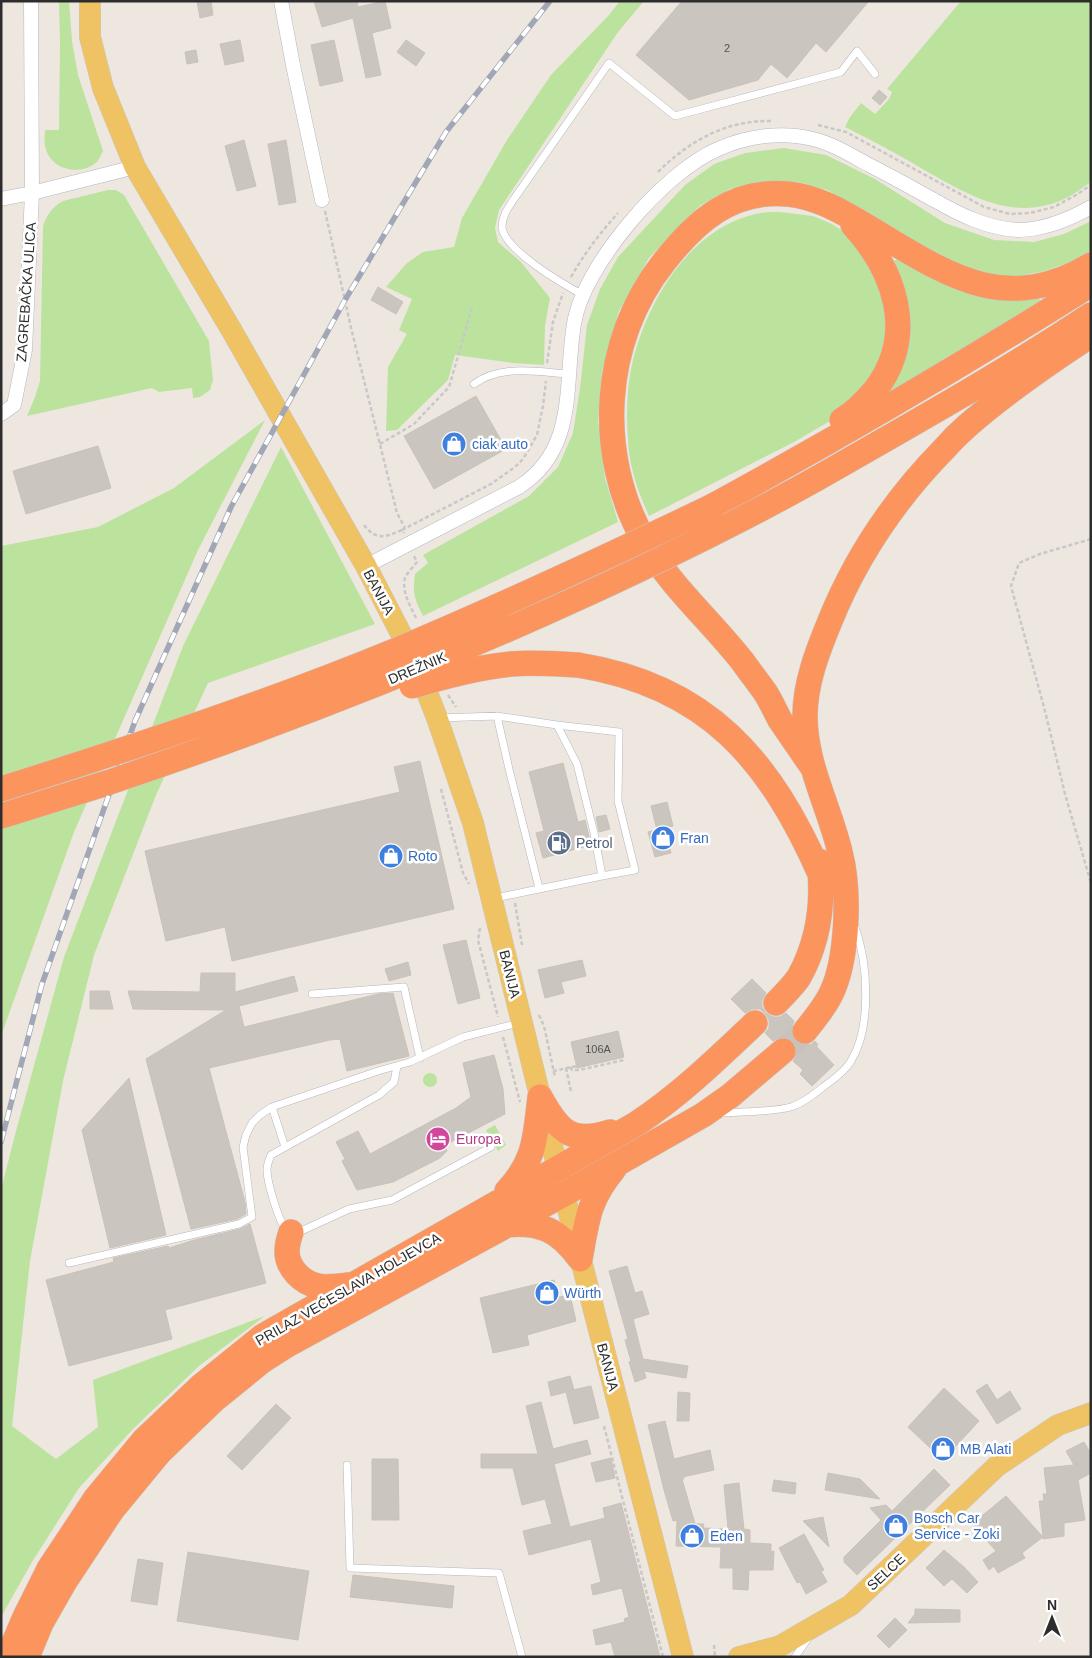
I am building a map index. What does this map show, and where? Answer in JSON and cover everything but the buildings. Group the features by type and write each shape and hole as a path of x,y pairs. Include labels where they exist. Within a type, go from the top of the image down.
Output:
{"highway":[{"path":"813,768 778,717 765,692 741,660 677,586 646,542 632,516 618,473 611,412 613,385 622,345 635,309 645,290 656,272 680,241 706,217 737,200 770,193 803,196 817,200 842,212 928,264 981,286 1032,287 1058,281 1091,266"},
{"path":"804,456 814,437 846,418 864,403 892,362 896,342 899,320 895,295 886,272 873,250 842,212"},
{"name":"DREŽNIK","path":"1,789 172,734 320,680 396,650 608,556 713,506 804,456 1006,337 1091,284"},
{"name":"DREŽNIK","path":"1,816 182,758 279,723 413,671 572,601 722,530 816,479 935,412 1046,345 1091,315"},
{"path":"805,1031 819,1014 831,993 845,937 846,903 840,852 813,768 806,738 804,715 807,689 822,639 836,605 862,557 892,511 926,468 966,427 1021,382 1091,336"},
{"path":"279,723 296,725 312,722 412,686 465,671 511,664 545,663 606,669 641,680 670,693 696,707 724,728 750,756 775,790 810,850 821,876"},
{"path":"776,1003 798,978 808,958 817,933 822,904 817,843 808,804 778,717"},
{"path":"530,1103 571,1135 600,1135 636,1124 685,1088 755,1023"},
{"name":"PRILAZ VEĆESLAVA HOLJEVCA","path":"27,1657 41,1623 65,1581 104,1504 144,1440 202,1386 262,1336 352,1285 499,1215 564,1194 703,1114 730,1096 783,1051"},
{"path":"530,1103 535,1134 532,1149 527,1166 511,1187 499,1215 520,1224 534,1225 546,1229 558,1235 569,1244 580,1259"},
{"name":"PRILAZ VEĆESLAVA HOLJEVCA","path":"8,1657 49,1569 104,1504 214,1400 262,1361 499,1215 557,1168 636,1124"},
{"path":"580,1259 591,1205 602,1183 621,1160"},
{"path":"291,1232 287,1252 297,1275 311,1284 321,1286 352,1285"}],"main road":[{"path":"90,1 90,38 103,88 135,167"},
{"name":"BANIJA","path":"135,167 232,331 366,566 414,660 437,718 469,808 522,1023 530,1103 557,1168 683,1657"},
{"name":"SELCE","path":"739,1657 780,1646 851,1605 997,1466 1058,1425 1091,1413"}],"street":[{"name":"ZAGREBAČKA ULICA","path":"1,414 14,405 25,350 32,193 32,1"},
{"path":"281,1 322,200"},
{"path":"366,566 408,539 519,487 538,472 548,460 561,430 566,406 574,324 583,294 596,269 618,237 644,207 670,182 705,155 745,139 786,136 814,139 841,149 974,221 1018,230 1064,221 1091,207"},
{"path":"1,199 135,167"}],"lane":[{"path":"583,294 538,268 509,243 504,236 502,228 503,218 514,199 609,63 675,116 841,72 857,51 875,74"},
{"path":"474,384 497,373 525,371 569,374"},
{"path":"497,716 539,888"},
{"path":"437,718 497,716 618,732 618,801 635,870 492,899"},
{"path":"557,725 577,764 594,833 602,876"},
{"path":"703,1114 790,1107 807,1100 851,1062 860,1042 864,1019 865,995 864,966 859,938 846,903"},
{"path":"312,994 404,986 420,1058"},
{"path":"69,1264 239,1224 252,1217 243,1147 252,1123 260,1115 272,1107 420,1058 463,1037 522,1023"},
{"path":"397,1066 394,1082 380,1095 271,1155 267,1172 279,1218 286,1229 291,1232 299,1232 349,1209 392,1200 491,1147"},
{"path":"272,1107 285,1147"},
{"path":"348,1465 350,1568 499,1573 522,1657"},
{"path":"795,1657 820,1623"}],"path":[{"path":"820,125 846,132 984,207 1010,214 1030,213 1054,206 1091,185"},
{"path":"322,200 380,444 398,513 408,539"},
{"path":"361,521 370,533 378,536 387,536 491,484 523,459 537,435 544,406 546,373 553,322 559,299"},
{"path":"380,444 414,424 450,387 472,308"},
{"path":"404,529 408,539"},
{"path":"1091,539 1040,554 1019,563 1011,586 1065,794 1091,883"},
{"path":"442,789 463,873 472,890"},
{"path":"480,924 478,940 498,1018"},
{"path":"502,1036 530,1103"},
{"path":"568,1068 579,1070 624,1060"},
{"path":"553,1071 577,1066"},
{"path":"568,1068 571,1092"},
{"path":"602,1418 663,1657"},
{"path":"714,1645 715,1657"}],"green space":[{"path":"59,1 69,1 72,41 78,75 103,151 97,162 90,167 74,170 59,166 53,161 48,154 45,144 45,130 59,130"},
{"path":"620,1 644,1 618,32 499,210 495,228 498,242 521,262 550,298 545,326 544,365 455,355 448,380 397,430 386,431 388,367 407,334 399,330 412,299 386,287 407,263 423,252 454,247 462,218 507,140 551,75 609,15"},
{"path":"961,1 1091,1 1091,182 1072,195 1052,204 1033,208 996,204 978,198 943,181 845,127 861,103 875,114 889,99 892,92 887,89"},
{"path":"784,148 826,155 875,179 945,223 994,240 1034,242 1064,234 1091,221 1091,253 1045,271 1019,276 996,276 969,270 936,256 867,212 827,190 798,182 760,182 730,189 701,205 649,258 619,311 602,372 598,421 605,478 618,522 423,616 416,601 414,586 415,574 428,563 423,555 529,496 558,467 573,433 587,325 600,289 618,257 685,185 714,164 745,153"},
{"path":"108,190 116,190 124,195 209,341 213,380 210,390 200,397 193,398 192,388 159,392 152,388 27,416 40,381 43,226 50,212 63,201"},
{"path":"780,212 813,216 832,224 849,235 865,251 889,304 884,362 835,418 796,441 649,516 632,469 627,429 629,379 640,336 662,289 694,248 714,232 736,220 761,213"},
{"path":"897,259 987,298 1015,301 1039,298 1040,301 876,404 892,381 892,262"},
{"path":"265,420 198,550 74,832 1,1036 1,546 98,527 174,488"},
{"path":"281,447 375,624 208,683 156,795 94,955 63,1081 30,1261 12,1426 56,1459 98,1427 93,1380 265,1316 199,1366 134,1428 79,1488 32,1562 1,1617 1,1190 64,957 183,646"},
{"path":"427,1073 433,1073 437,1080 433,1087 427,1087 423,1083 423,1077"},
{"path":"495,1125 506,1145 498,1151 486,1130"}],"tunnel":[{"path":"783,1051 805,1031"}],"railway":[{"path":"1,1142 42,984 135,721 231,507 345,300 446,132 550,1"}],"place":[{"name":"ciak auto","path":"454,444"},
{"name":"Fran","path":"663,838"},
{"name":"Petrol","path":"559,843"},
{"name":"Roto","path":"391,856"},
{"name":"Europa","path":"438,1139"},
{"name":"Würth","path":"547,1293"},
{"name":"MB Alati","path":"943,1449"},
{"name":"Bosch Car Service - Zoki","path":"896,1526"},
{"name":"Eden","path":"692,1536"}]}
